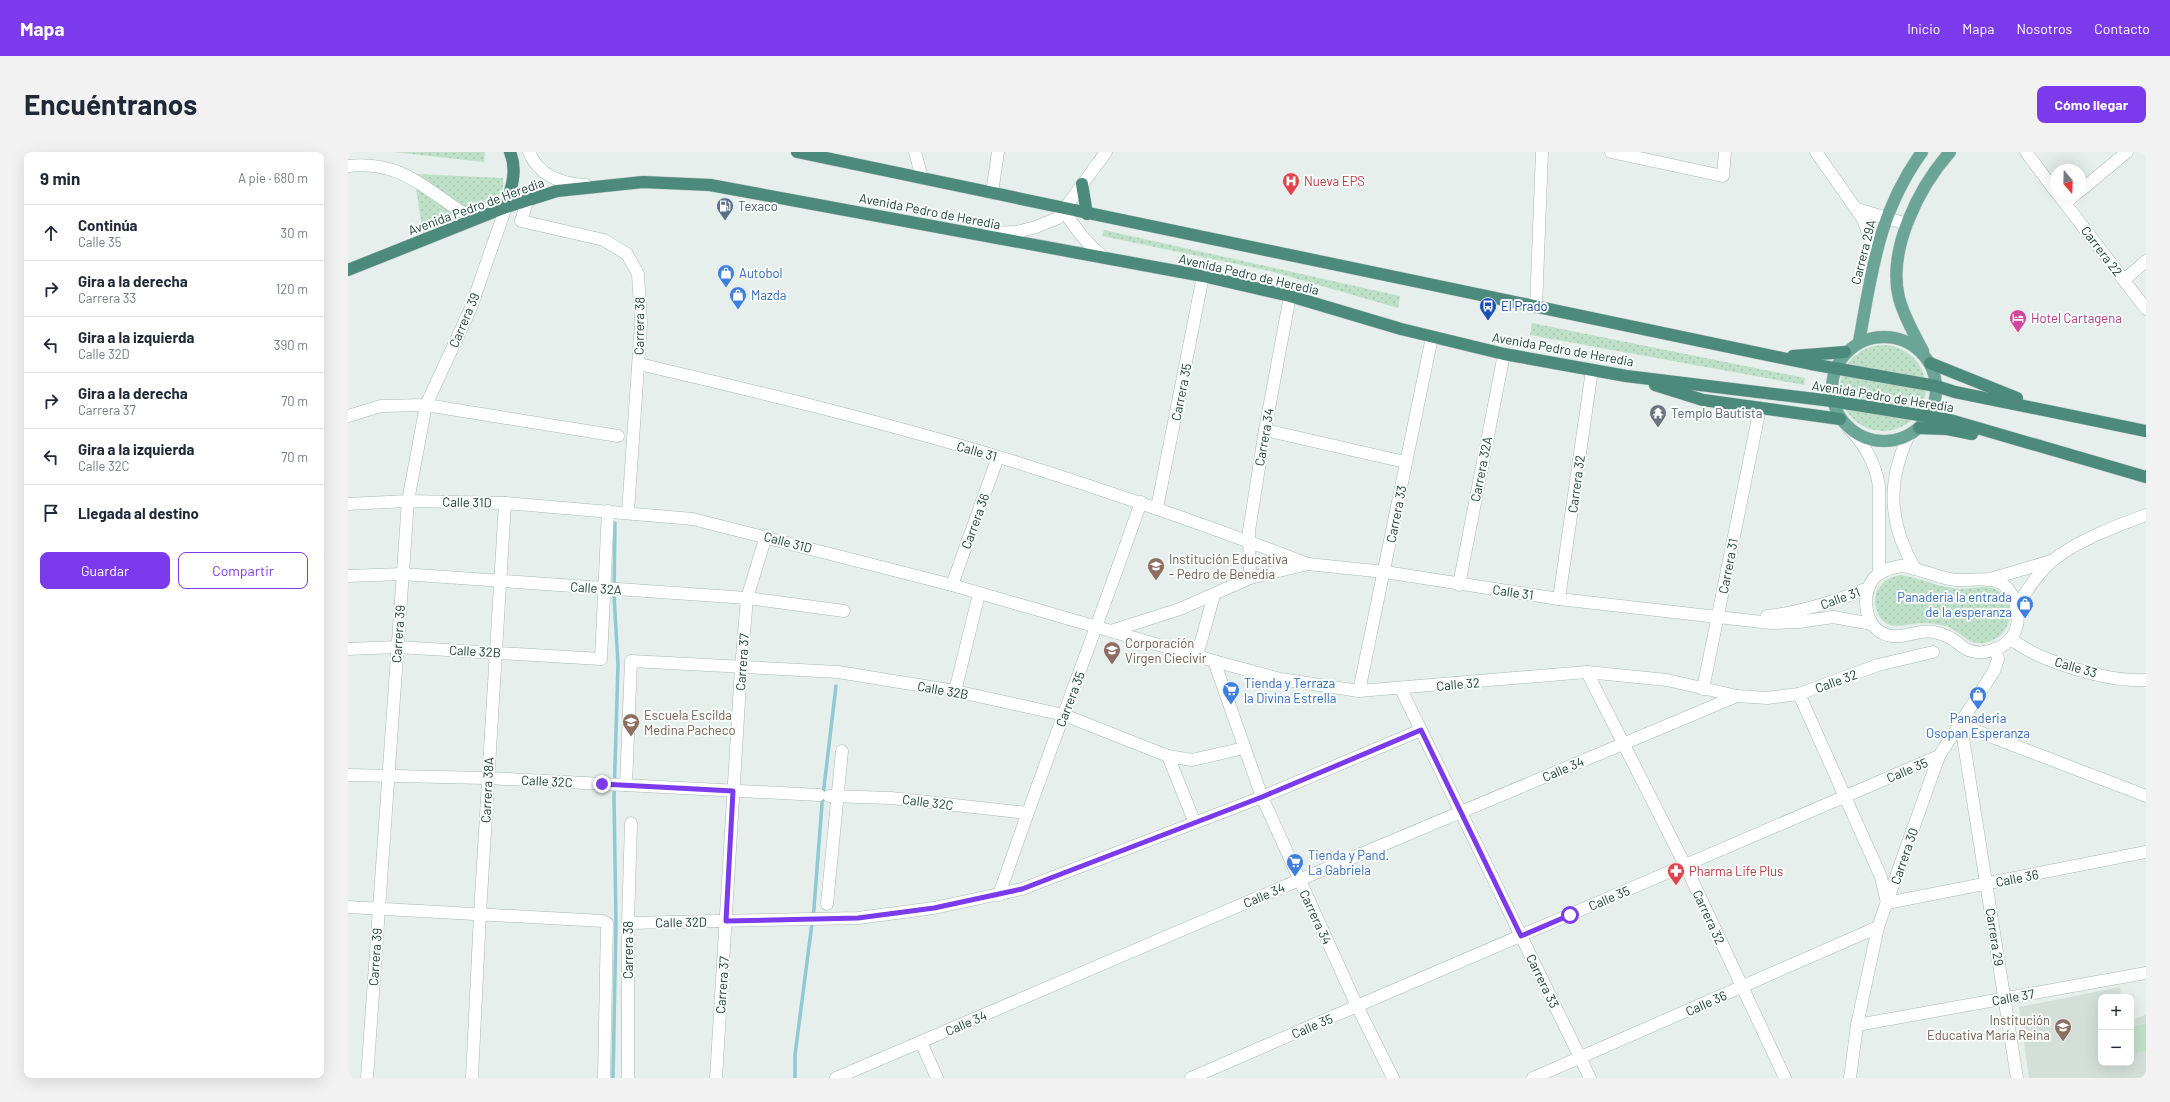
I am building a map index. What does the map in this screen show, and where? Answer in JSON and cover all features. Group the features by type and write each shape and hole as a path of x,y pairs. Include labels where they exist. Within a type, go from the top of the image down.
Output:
{"highway":[{"path":"506,207 514,176 514,163 510,152"},
{"name":"Avenida Pedro de Heredia","path":"797,152 1087,214 1778,357 1936,386 1955,392 2145,428"},
{"name":"Avenida Pedro de Heredia","path":"348,270 506,207 571,189 666,182 717,186 1203,276 1290,296 1432,337 1504,354 1626,376 1832,401 1950,420 2146,477"},
{"path":"1082,184 1087,214"},
{"path":"1778,357 1845,352"},
{"path":"1927,360 2042,409"},
{"path":"1626,376 1703,400 1760,408 1844,423"},
{"path":"1919,428 1947,429 2036,445"}],"main road":[{"name":"Carrera 29A","path":"1859,342 1875,253 1886,218 1904,180 1922,152"},
{"path":"1927,360 1906,341 1894,337 1870,338 1859,342 1845,352 1835,368 1832,378 1832,401 1844,423 1857,434 1870,439 1883,441 1896,440 1909,435 1919,428 1928,417 1936,396 1936,386 1927,360 1903,310 1897,283 1900,253 1907,224 1920,193 1938,165 1950,152"}],"street":[{"path":"529,152 538,169 558,180 575,185 609,185"},
{"path":"915,152 922,178"},
{"path":"992,193 998,152"},
{"path":"973,234 1017,232 1036,227 1058,218 1106,152"},
{"path":"1536,307 1542,152"},
{"path":"1611,152 1625,153 1723,176 1725,152"},
{"path":"1816,152 1857,209 1868,229 1875,253"},
{"name":"Carrera 22","path":"2026,152 2050,183"},
{"path":"2086,186 2127,152"},
{"path":"348,166 364,165 396,170 464,214 489,214"},
{"name":"Carrera 38","path":"528,200 521,221 604,240 627,254 638,274 640,285 641,323 628,512"},
{"name":"Carrera 22","path":"2063,200 2146,309"},
{"name":"Carrera 39","path":"366,1078 408,501 426,405 470,310 506,207"},
{"path":"1064,208 1081,236 1103,257"},
{"path":"1857,209 1907,224"},
{"path":"2124,280 2146,261"},
{"name":"Carrera 35","path":"1157,508 1203,276"},
{"name":"Carrera 34","path":"1250,578 1249,541 1265,430 1290,296"},
{"name":"Carrera 33","path":"1359,691 1432,337"},
{"name":"Carrera 32A","path":"1459,584 1504,354"},
{"name":"Calle 31","path":"639,364 767,394 998,457 1141,502 1308,564 1384,572 1559,599 1771,623 1799,622 1833,617 1872,624"},
{"name":"Carrera 32","path":"1559,599 1592,370"},
{"path":"348,416 381,406 426,405 618,436"},
{"name":"Carrera 31","path":"1703,689 1760,408"},
{"path":"1844,423 1858,438 1868,452 1877,474 1879,486 1879,574"},
{"path":"1265,430 1405,462"},
{"path":"1909,435 1895,473 1894,513 1905,552 1915,569"},
{"name":"Carrera 36","path":"952,586 998,457"},
{"name":"Calle 31D","path":"348,504 408,501 505,503 628,512 693,519 766,536 952,586 1214,662"},
{"name":"Carrera 35","path":"999,895 1141,502"},
{"name":"Carrera 38A","path":"472,1078 480,914 505,503"},
{"path":"608,511 610,589"},
{"path":"1987,580 2052,561 2099,534 2146,516"},
{"name":"Carrera 37","path":"716,1078 733,791 747,598 766,536"},
{"path":"2016,608 2032,583 2052,561"},
{"name":"Calle 31","path":"1109,632 1154,619 1214,595 1250,578 1308,564"},
{"path":"1901,566 1915,569 1957,580 1987,580 2000,582 2005,586 2014,599 2016,608 2016,630 2010,639 1995,649 1976,652 1967,650 1948,637 1934,632 1891,636 1881,632 1872,624 1865,607 1868,588 1879,574 1890,568 1901,566"},
{"name":"Calle 32A","path":"348,576 402,574 747,598 844,611"},
{"name":"Calle 31","path":"1718,617 1755,617 1794,613 1832,603 1868,588"},
{"name":"Calle 32B","path":"348,649 397,648 496,652 601,659 610,589"},
{"path":"955,692 979,594"},
{"path":"1197,656 1214,595"},
{"name":"Calle 33","path":"2010,639 2039,656 2083,670 2132,681 2146,680"},
{"name":"Carrera 30","path":"1850,1078 1857,1025 1878,927 1939,756 1961,725 1997,665 1995,649"},
{"name":"Calle 32","path":"1737,696 1768,698 1799,694 1878,665 1933,652"},
{"name":"Calle 32B","path":"624,785 631,661 838,672 955,692 1064,715 1168,756 1192,760 1244,748"},
{"name":"Carrera 34","path":"1214,662 1262,797 1298,880 1357,1006 1393,1078"},
{"name":"Calle 32","path":"1214,662 1280,680 1359,691 1401,689 1587,672 1667,680 1703,689"},
{"name":"Carrera 32","path":"1587,672 1622,744 1685,865 1785,1078"},
{"name":"Carrera 33","path":"1401,689 1590,1078"},
{"path":"1703,689 1737,696"},
{"path":"1799,694 1880,876 1887,903"},
{"name":"Calle 34","path":"836,1078 1298,880 1737,696"},
{"path":"1961,725 2146,796"},
{"name":"Carrera 29","path":"1961,725 2017,1078"},
{"name":"Calle 32D","path":"628,923 858,918 934,908 999,895 1022,889 1262,797 1421,730"},
{"path":"827,904 828,796 842,752"},
{"path":"1168,756 1195,823"},
{"name":"Calle 35","path":"1191,1078 1939,756"},
{"name":"Calle 32C","path":"348,775 488,778 891,798 1027,814"},
{"name":"Carrera 38","path":"628,1078 628,923 631,823"},
{"name":"Calle 36","path":"1887,903 2146,852"},
{"path":"348,907 480,914"},
{"name":"Carrera 38","path":"480,914 604,921 607,923 604,1078"},
{"name":"Calle 36","path":"1533,1078 1878,927"},
{"name":"Calle 37","path":"1857,1025 2146,973"},
{"path":"922,1042 937,1078"}],"shaded area":[{"name":"Institución Educativa María Reina","path":"2120,987 2121,994 2098,994 2098,1066 2134,1066 2134,1019 2146,1015 2146,1078 2029,1078 2019,1007"}],"green space":[{"path":"394,152 485,152 484,162"},
{"path":"418,174 503,178 503,185 502,191 495,199 482,207 466,210 440,193"},
{"path":"416,188 460,217 423,234"},
{"path":"1104,230 1400,296 1398,308 1270,271 1102,236"},
{"path":"1532,323 1805,378 1804,385 1530,335"},
{"path":"1883,345 1899,348 1907,352 1919,364 1923,372 1926,388 1923,404 1919,412 1907,424 1899,428 1883,431 1867,428 1859,424 1847,412 1843,404 1840,388 1843,372 1847,364 1859,352 1867,348"},
{"path":"1901,575 1960,589 1984,587 1993,588 2005,597 2009,605 2009,622 1999,637 1991,641 1981,643 1971,641 1946,626 1931,623 1902,626 1889,624 1879,616 1875,606 1876,595 1881,585 1886,580"},
{"path":"2146,1024 2146,1051 2134,1053 2134,1026"}],"waterway":[{"path":"613,1078 616,925 614,798 618,664 614,596 615,523"},
{"path":"795,1078 795,1055 814,908 822,804 836,686"}],"place":[{"name":"Nueva EPS","path":"1291,196"},
{"name":"Texaco","path":"725,221"},
{"name":"Autobol","path":"726,288"},
{"name":"Mazda","path":"738,310"},
{"name":"El Prado","path":"1488,321"},
{"name":"Hotel Cartagena","path":"2018,333"},
{"name":"Templo Bautista","path":"1658,428"},
{"name":"Institución Educativa - Pedro de Benedia","path":"1156,581"},
{"name":"Panadería la entrada de la esperanza","path":"2025,619"},
{"name":"Corporación Virgen Ciecivir","path":"1112,665"},
{"name":"Tienda y Terraza la Divina Estrella","path":"1231,705"},
{"name":"Panaderia Osopan Esperanza","path":"1978,710"},
{"name":"Escuela Escilda Medina Pacheco","path":"631,737"},
{"name":"Tienda y Pand. La Gabriela","path":"1295,877"},
{"name":"Pharma Life Plus","path":"1676,886"},
{"name":"Institución Educativa María Reina","path":"2063,1042"}],"route":[{"path":"602,784 733,791 726,921 858,918 934,908 1022,889 1262,797 1421,730 1521,936 1570,915"}]}
